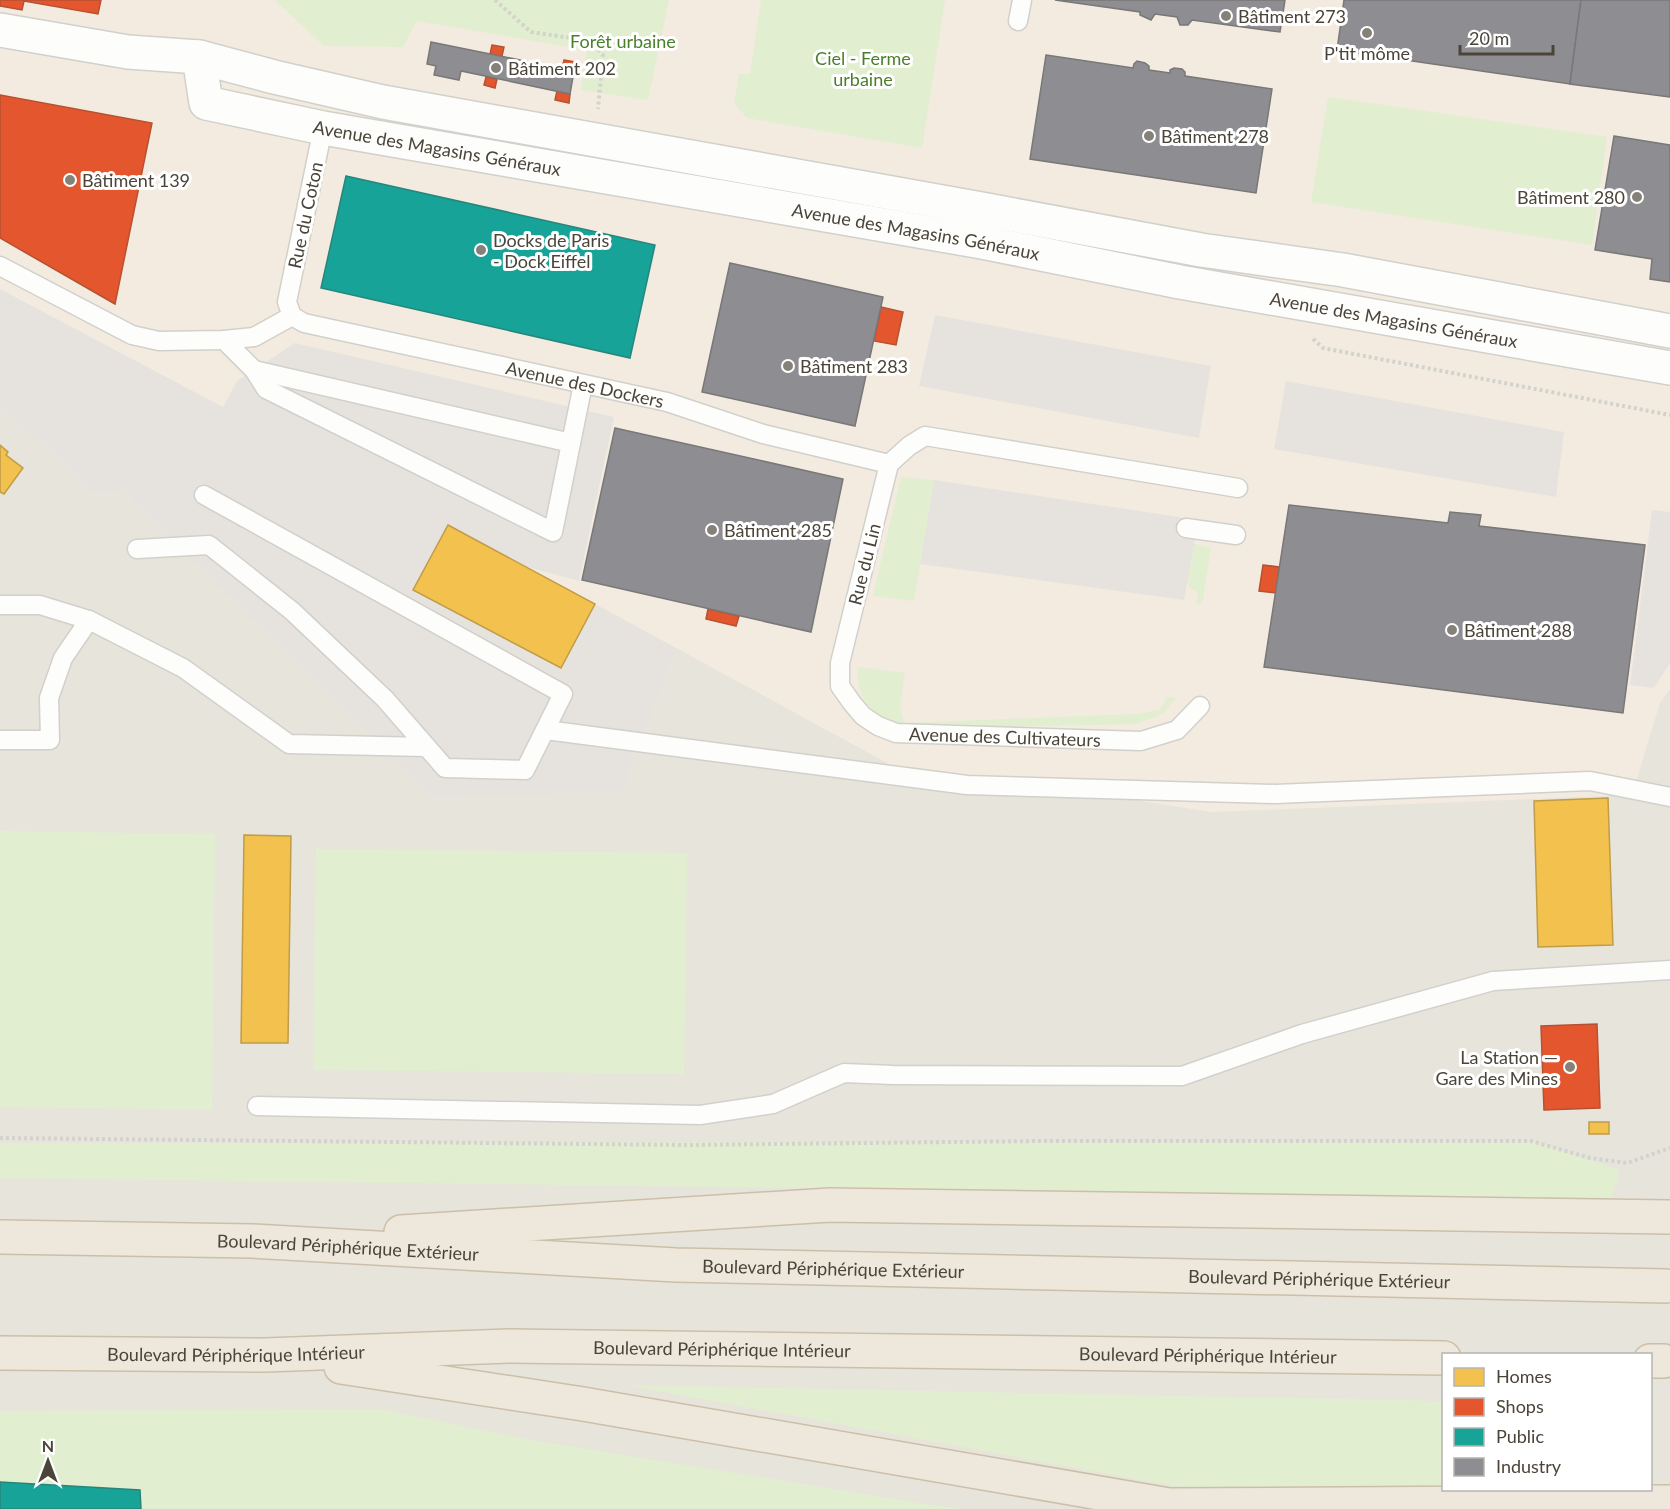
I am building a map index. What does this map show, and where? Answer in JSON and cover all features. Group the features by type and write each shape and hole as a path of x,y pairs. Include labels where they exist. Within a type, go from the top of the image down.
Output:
{"highway":[{"path":"252,1241 830,1205 1670,1216"},
{"name":"Boulevard Périphérique Extérieur","path":"0,1237 252,1241 676,1265 1666,1286"},
{"name":"Boulevard Périphérique Intérieur","path":"0,1353 265,1355 509,1346 1442,1358"},
{"path":"265,1355 595,1406 1169,1505 1670,1502"}],"street":[{"name":"Avenue des Magasins Généraux","path":"0,30 128,52 199,57 383,102 1201,250 1343,270 1670,331"},
{"name":"Avenue des Magasins Généraux","path":"199,57 206,103 323,128 970,240 1180,282 1670,368"}],"lane":[{"path":"1018,21 1022,0"},
{"name":"Rue du Coton","path":"289,309 323,128"},
{"path":"0,266 132,335 159,341 254,337 289,309"},
{"name":"Avenue des Dockers","path":"289,309 304,323 667,402 762,434 889,464"},
{"path":"224,340 254,369 266,389 553,532 583,384"},
{"path":"254,369 571,443"},
{"path":"889,464 909,446 925,436 1238,488"},
{"name":"Rue du Lin","path":"840,663 889,464"},
{"path":"137,549 209,545 291,611 385,699 445,768 525,770 563,694 204,495"},
{"path":"1186,528 1236,535"},
{"path":"0,604 40,605 89,620 183,668 290,744 426,747"},
{"path":"0,740 50,740 49,698 63,658 89,620"},
{"name":"Avenue des Cultivateurs","path":"840,663 840,686 852,703 863,716 878,726 896,733 1141,741 1177,730 1200,706"},
{"path":"546,730 967,785 1275,794 1590,781 1670,796"},
{"path":"257,1106 700,1115 773,1104 844,1073 1182,1076 1302,1034 1493,981 1670,970"}],"path":[{"path":"495,0 531,32 591,41 603,56 594,140"},
{"path":"1307,333 1323,348 1670,415"},
{"path":"0,1138 676,1144 1531,1141 1590,1158 1627,1163 1670,1148"}],"shaded area":[{"path":"0,0 1670,0 1670,689 1660,702 1632,795 1212,812 971,775 895,767 596,604 0,290"},
{"path":"0,289 223,407 237,381 295,343 614,417 579,581 524,566 676,648 622,792 433,797 122,491 92,494 38,440 0,407"},
{"path":"0,290 596,604 895,767 971,775 1631,795 1660,702 1670,689 1670,1509 0,1509"},
{"path":"935,315 1211,366 1199,438 919,386"},
{"path":"1286,381 1564,432 1556,497 1274,449"},
{"path":"934,480 1199,520 1184,600 920,564"},
{"path":"1652,510 1670,512 1670,663 1654,688 1630,685"}],"green space":[{"name":"Forêt urbaine","path":"275,0 669,0 648,100 581,90 587,50 417,21 403,47 324,46"},
{"name":"Ciel - Ferme urbaine","path":"761,0 945,0 922,148 747,118 734,103 739,74 750,74"},
{"path":"1328,97 1607,137 1592,245 1311,202"},
{"path":"901,477 934,480 914,601 873,596"},
{"path":"1194,544 1211,548 1202,604 1196,603 1198,592 1190,588 1188,583"},
{"path":"858,667 905,673 900,705 904,723 1137,714 1160,710 1167,697 1176,698 1163,714 1136,724 904,729 869,706 860,689"},
{"path":"0,831 215,834 212,1110 0,1107"},
{"path":"316,849 687,853 684,1074 313,1070"},
{"path":"1531,1141 1620,1170 1611,1198 0,1178 0,1143"},
{"path":"626,1385 1442,1401 1442,1486 1184,1488"},
{"path":"380,1409 531,1440 958,1509 0,1509 0,1411"}],"building: Homes":[{"path":"0,445 8,452 6,455 23,468 4,494 0,492"},
{"path":"448,525 595,604 561,668 413,590"},
{"path":"1608,798 1613,945 1538,947 1534,801"},
{"path":"244,835 291,836 288,1043 241,1043"},
{"path":"1589,1122 1609,1122 1609,1134 1589,1134"}],"building: Shops":[{"path":"0,0 101,0 98,14 24,1 22,10 0,6"},
{"path":"492,45 504,47 502,56 490,54"},
{"path":"564,60 576,62 574,71 562,69"},
{"path":"486,77 497,79 495,88 484,85"},
{"path":"557,91 570,94 569,103 555,100"},
{"name":"Bâtiment 139","path":"0,95 152,123 115,304 0,238"},
{"path":"881,307 903,312 896,345 874,341"},
{"path":"1263,565 1279,567 1276,593 1259,591"},
{"path":"708,609 739,616 736,626 706,619"},
{"name":"La Station — Gare des Mines","path":"1597,1024 1600,1108 1544,1110 1541,1026"}],"building: Public":[{"path":"346,176 655,245 630,358 321,288"},
{"path":"0,1482 140,1490 141,1509 0,1509"}],"building: Industry":[{"name":"Bâtiment 273","path":"1055,0 1285,0 1280,32 1192,20 1188,25 1180,25 1177,17 1155,14 1151,20 1140,15 1140,12"},
{"path":"1344,0 1581,0 1570,84 1337,50"},
{"path":"1581,0 1670,0 1670,97 1570,84"},
{"name":"Bâtiment 202","path":"431,42 574,71 570,94 461,71 459,80 434,75 436,66 427,64"},
{"name":"Bâtiment 278","path":"1046,55 1133,68 1137,61 1149,66 1149,70 1170,73 1170,70 1174,68 1182,69 1185,76 1272,89 1256,193 1030,159"},
{"name":"Bâtiment 280","path":"1614,136 1670,145 1670,282 1650,279 1652,259 1595,250"},
{"name":"Bâtiment 283","path":"730,263 883,297 855,426 702,392"},
{"name":"Bâtiment 285","path":"615,428 843,479 811,632 582,580"},
{"name":"Bâtiment 288","path":"1289,505 1448,523 1450,512 1481,515 1479,526 1645,545 1623,713 1264,667"}],"place":[{"name":"Bâtiment 273","path":"1226,16"},
{"name":"P'tit môme","path":"1367,33"},
{"name":"Bâtiment 202","path":"496,68"},
{"name":"Bâtiment 278","path":"1149,136"},
{"name":"Bâtiment 139","path":"70,180"},
{"name":"Bâtiment 280","path":"1637,197"},
{"name":"Docks de Paris - Dock Eiffel","path":"481,250"},
{"name":"Bâtiment 283","path":"788,366"},
{"name":"Bâtiment 285","path":"712,530"},
{"name":"Bâtiment 288","path":"1452,630"},
{"name":"La Station — Gare des Mines","path":"1570,1067"}]}
